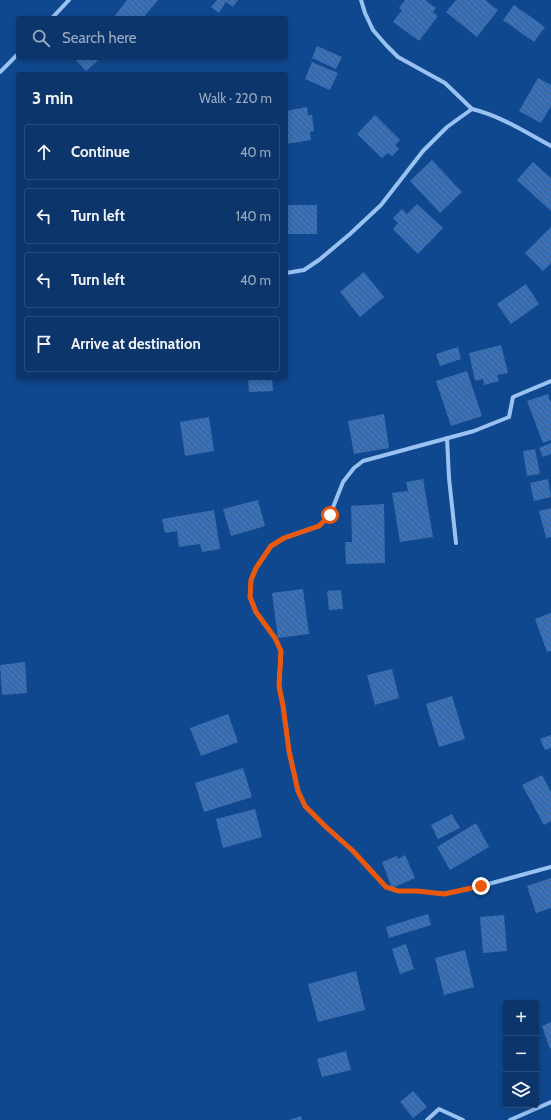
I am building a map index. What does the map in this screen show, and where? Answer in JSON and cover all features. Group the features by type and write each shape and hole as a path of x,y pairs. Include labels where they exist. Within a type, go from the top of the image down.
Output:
{"street":[{"path":"54,16 69,0"},
{"path":"361,0 373,30 398,57 445,83 472,109 488,113 551,146"},
{"path":"0,72 16,56"},
{"path":"288,274 304,270 319,260 350,234 381,205 424,151 447,127 472,109"},
{"path":"551,381 513,397 509,417 474,431 363,461 354,468 343,482 330,515 319,526 284,538 271,546 256,568 251,580 250,597 256,612 275,638 281,651 279,686 289,751 298,791 305,806 353,851 386,887 398,891 417,891 444,894 481,886 551,866"},
{"path":"448,438 449,478 456,543"},
{"path":"510,1120 551,1102"},
{"path":"428,1120 439,1110 464,1120"}],"building":[{"path":"127,0 158,0 145,16 115,16"},
{"path":"217,0 238,0 233,7 226,2 219,13 211,7"},
{"path":"405,0 425,0 436,8 433,12 438,16 419,41 393,22 402,10 399,8"},
{"path":"456,0 485,0 498,10 477,37 446,12"},
{"path":"514,5 545,27 534,42 503,20"},
{"path":"317,46 342,57 336,69 312,58"},
{"path":"76,60 99,60 86,71"},
{"path":"312,62 338,73 330,90 305,79"},
{"path":"538,78 551,85 551,106 541,123 519,111"},
{"path":"307,107 308,115 312,115 314,131 310,132 311,140 288,144 288,111"},
{"path":"375,115 400,140 395,145 399,149 392,156 388,153 382,158 357,134"},
{"path":"432,160 462,192 440,213 410,181"},
{"path":"533,162 551,178 551,211 517,180"},
{"path":"417,204 443,228 418,254 393,229 398,223 393,218 402,209 407,214"},
{"path":"288,205 317,205 317,234 288,234"},
{"path":"551,227 551,263 543,271 525,253"},
{"path":"364,272 384,297 360,317 340,292"},
{"path":"526,284 539,304 511,324 497,304"},
{"path":"501,345 508,373 497,375 499,381 484,385 483,379 475,381 469,353"},
{"path":"458,347 461,359 440,366 436,354"},
{"path":"467,371 482,416 451,426 436,381"},
{"path":"248,380 272,380 273,391 249,392"},
{"path":"548,394 551,403 551,440 543,443 527,401"},
{"path":"384,414 389,448 354,454 348,421"},
{"path":"209,417 214,451 185,456 180,422"},
{"path":"551,443 551,454 543,457 539,448"},
{"path":"535,449 540,474 527,476 523,451"},
{"path":"423,479 433,537 400,542 392,493 408,491 406,482"},
{"path":"548,479 551,497 534,501 530,483"},
{"path":"258,500 265,526 231,536 223,509"},
{"path":"384,504 385,563 346,564 345,542 352,542 351,506"},
{"path":"551,508 551,537 546,538 539,511"},
{"path":"214,510 220,549 202,552 200,544 179,547 177,531 165,533 162,519"},
{"path":"303,589 309,634 278,638 272,593"},
{"path":"341,590 343,609 329,610 327,591"},
{"path":"551,613 551,651 547,652 535,619"},
{"path":"25,662 27,693 2,695 0,665"},
{"path":"392,669 399,698 375,705 367,675"},
{"path":"452,696 465,739 439,747 426,704"},
{"path":"228,714 238,742 201,756 190,728"},
{"path":"551,735 551,748 545,750 540,739"},
{"path":"243,768 252,797 204,812 195,783"},
{"path":"542,775 551,792 551,821 544,825 522,785"},
{"path":"255,809 262,837 223,848 216,819"},
{"path":"452,814 460,828 438,839 431,825"},
{"path":"476,823 489,847 450,870 437,847"},
{"path":"405,855 415,878 392,888 382,862 397,856 398,859"},
{"path":"551,878 551,908 536,913 527,886"},
{"path":"428,914 431,925 389,938 386,927"},
{"path":"504,915 507,951 483,953 480,917"},
{"path":"406,944 414,969 400,974 392,949"},
{"path":"465,950 474,987 444,995 435,958"},
{"path":"356,971 365,1010 318,1022 308,984"},
{"path":"551,1022 551,1048 550,1049 542,1026"},
{"path":"346,1051 351,1070 322,1077 317,1059"},
{"path":"413,1091 427,1107 413,1118 400,1102"},
{"path":"301,1116 302,1120 289,1120"}],"route":[{"path":"330,515 319,526 284,538 271,546 256,568 251,580 250,597 256,612 275,638 281,651 279,686 289,751 298,791 305,806 353,851 386,887 398,891 417,891 444,894 481,886"}]}
